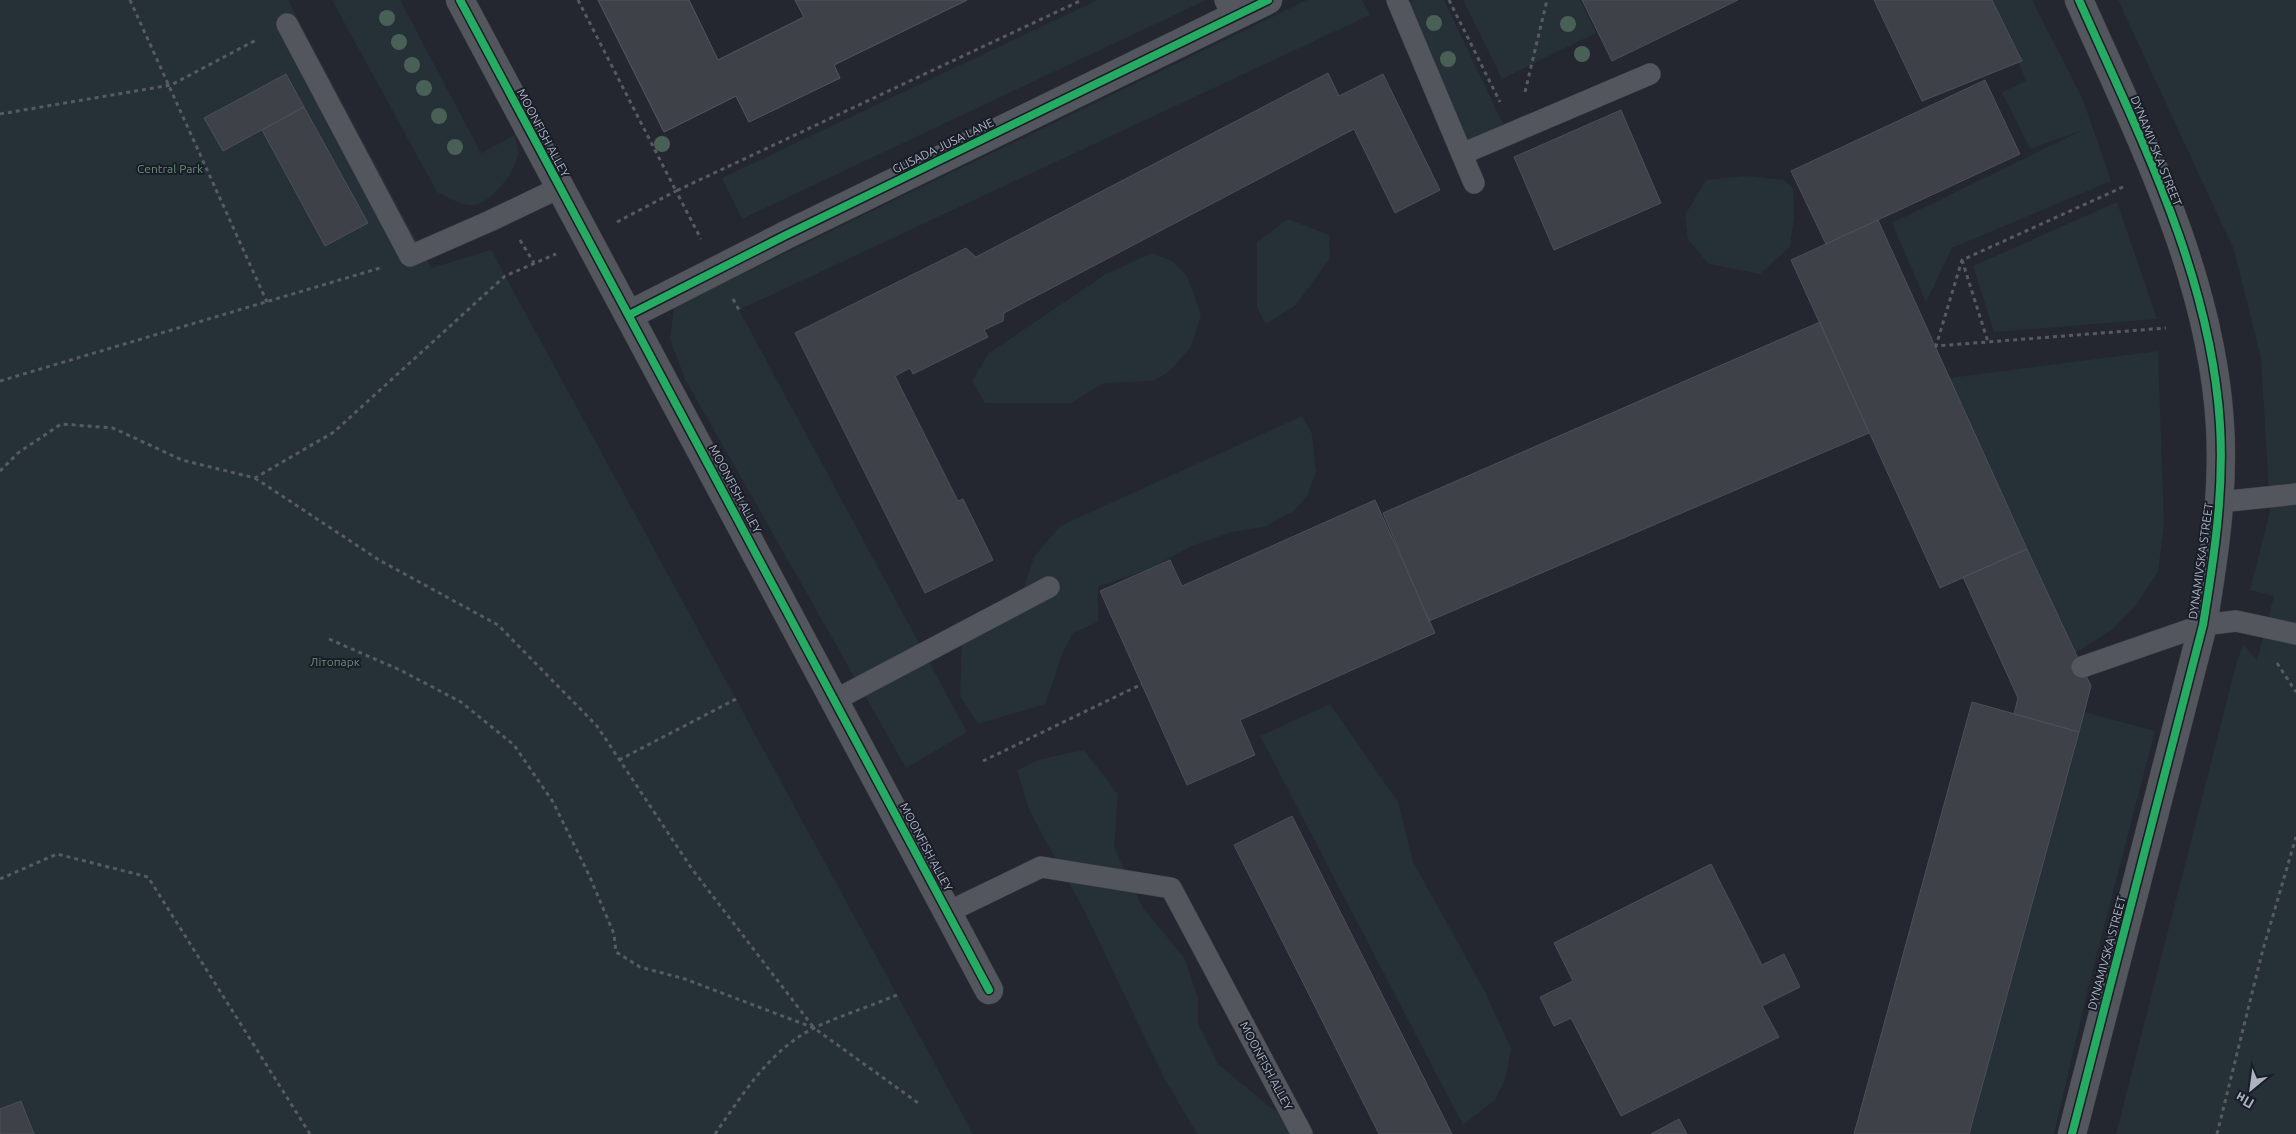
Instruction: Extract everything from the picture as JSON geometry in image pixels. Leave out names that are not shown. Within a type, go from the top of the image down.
[{"type":"street","name":"MOONFISH ALLEY","points":[[460,0],[989,990]]},
{"type":"street","name":"GLISADA JUSA LANE","points":[[629,315],[1229,9],[1268,0]]},
{"type":"street","name":"DYNAMIVSKA STREET","points":[[2072,1134],[2203,625],[2220,502],[2220,426],[2217,395],[2213,360],[2198,295],[2160,189],[2078,0]]},
{"type":"lane","points":[[1397,0],[1474,184]]},
{"type":"lane","points":[[287,24],[410,256],[559,188]]},
{"type":"lane","points":[[1462,154],[1650,74]]},
{"type":"lane","points":[[2220,502],[2296,494]]},
{"type":"lane","points":[[835,700],[1049,587]]},
{"type":"lane","points":[[2082,667],[2203,625],[2236,621],[2296,634]]},
{"type":"lane","name":"MOONFISH ALLEY","points":[[948,912],[1041,867],[1171,888],[1302,1134]]},
{"type":"path","points":[[130,0],[267,302]]},
{"type":"path","points":[[578,0],[739,310]]},
{"type":"path","points":[[255,478],[334,432],[505,276],[587,238],[676,191],[1082,0]]},
{"type":"path","points":[[1449,0],[1515,132]]},
{"type":"path","points":[[1515,132],[1548,0]]},
{"type":"path","points":[[0,114],[170,85],[287,24]]},
{"type":"path","points":[[2123,187],[1962,260],[1936,346],[2166,328]]},
{"type":"path","points":[[1962,260],[1988,342]]},
{"type":"path","points":[[0,381],[389,265]]},
{"type":"path","points":[[0,471],[18,452],[61,424],[114,428],[182,460],[255,478],[379,560],[498,624],[597,726],[692,869],[814,1028]]},
{"type":"path","points":[[329,639],[400,670],[461,702],[514,745],[553,802],[590,875],[614,934],[616,952],[640,967],[685,979],[814,1028],[922,1106]]},
{"type":"path","points":[[983,761],[1142,684]]},
{"type":"path","points":[[619,760],[736,699]]},
{"type":"path","points":[[2217,1134],[2262,953],[2296,837]]},
{"type":"path","points":[[0,880],[57,854],[148,877],[310,1134]]},
{"type":"path","points":[[715,1134],[752,1081],[777,1054],[814,1028],[898,995]]},
{"type":"green space","name":"Літопарк","points":[[0,0],[288,0],[431,268],[491,250],[973,1134],[0,1134]]},
{"type":"green space","points":[[332,0],[400,0],[481,153],[515,135],[518,147],[516,161],[508,177],[495,193],[480,203],[468,205],[437,192]]},
{"type":"green space","points":[[1098,0],[1206,0],[742,219],[722,178]]},
{"type":"green space","points":[[1307,0],[1362,0],[1370,15],[739,310],[967,732],[906,768],[685,379],[670,339],[674,307]]},
{"type":"green space","points":[[1415,0],[1444,0],[1503,124],[1467,141],[1404,5]]},
{"type":"green space","points":[[1463,0],[1580,0],[1596,33],[1502,79]]},
{"type":"green space","points":[[1991,0],[2032,0],[2083,100],[2111,181],[1952,248],[1926,302],[1892,223],[2083,130],[2030,149],[2002,92],[2026,81]]},
{"type":"green space","points":[[2118,0],[2296,0],[2296,1134],[2116,1134],[2236,665],[2243,644],[2257,660],[2274,596],[2250,590],[2270,511],[2261,358],[2234,250]]},
{"type":"green space","points":[[1747,176],[1784,180],[1793,188],[1794,218],[1790,247],[1760,274],[1709,264],[1688,240],[1685,215],[1706,180]]},
{"type":"green space","points":[[2117,202],[2157,319],[1994,332],[1973,266]]},
{"type":"green space","points":[[1288,219],[1329,235],[1330,258],[1296,305],[1266,324],[1257,308],[1257,242]]},
{"type":"green space","points":[[1152,253],[1172,261],[1187,276],[1201,315],[1191,347],[1170,371],[1154,381],[1104,383],[1071,403],[985,403],[972,381],[989,353],[1106,274]]},
{"type":"green space","points":[[2158,351],[2164,525],[2158,571],[2137,604],[2113,629],[2075,653],[1949,378]]},
{"type":"green space","points":[[1302,416],[1312,434],[1316,472],[1307,496],[1294,511],[1264,527],[1232,532],[1192,546],[1149,569],[1098,587],[1098,622],[1073,633],[1063,652],[1045,704],[978,724],[960,696],[962,638],[1017,609],[1034,557],[1060,526]]},
{"type":"green space","points":[[1330,704],[1398,802],[1413,862],[1484,990],[1511,1048],[1506,1077],[1495,1100],[1463,1125],[1260,736]]},
{"type":"green space","points":[[2084,712],[2155,731],[2090,980],[2054,1134],[1969,1134]]},
{"type":"green space","points":[[1084,750],[1118,794],[1114,848],[1143,908],[1184,957],[1198,998],[1198,1024],[1218,1064],[1271,1108],[1312,1134],[1197,1134],[1163,1076],[1086,914],[1029,810],[1017,770],[1041,759]]},
{"type":"building","points":[[598,0],[689,0],[718,60],[804,17],[795,0],[967,0],[834,65],[840,78],[749,122],[736,96],[664,132]]},
{"type":"building","points":[[598,0],[689,0],[718,60],[804,17],[795,0],[967,0],[834,65],[840,78],[749,122],[736,96],[664,132]]},
{"type":"building","points":[[1582,0],[1738,0],[1612,61]]},
{"type":"building","points":[[1874,0],[1992,0],[2022,61],[1922,101]]},
{"type":"building","points":[[1328,73],[1339,96],[1383,74],[1440,190],[1395,213],[1354,129],[1004,313],[1003,321],[984,330],[988,337],[913,374],[910,368],[895,376],[958,501],[963,499],[993,560],[925,593],[795,333],[966,248],[976,257]]},
{"type":"building","points":[[286,74],[304,107],[223,151],[204,118]]},
{"type":"building","points":[[1985,80],[2020,154],[1826,244],[1791,171]]},
{"type":"building","points":[[304,107],[368,223],[325,246],[262,130]]},
{"type":"building","points":[[1621,110],[1661,203],[1554,250],[1514,157]]},
{"type":"building","points":[[1878,220],[2027,549],[1940,588],[1791,260]]},
{"type":"building","points":[[1820,322],[1869,433],[1429,621],[1383,513]]},
{"type":"building","points":[[1375,500],[1435,633],[1240,720],[1255,755],[1187,785],[1100,591],[1170,560],[1182,586]]},
{"type":"building","points":[[2027,549],[2091,686],[2079,732],[2014,714],[2018,698],[1963,577]]},
{"type":"building","points":[[1972,702],[2079,732],[1969,1134],[1854,1134]]},
{"type":"building","points":[[1292,816],[1452,1134],[1379,1134],[1234,845]]},
{"type":"building","points":[[1711,864],[1762,965],[1784,954],[1800,987],[1762,1006],[1779,1037],[1621,1116],[1571,1018],[1554,1026],[1540,997],[1573,981],[1554,943]]},
{"type":"building","points":[[21,1101],[34,1134],[0,1134],[0,1109]]},
{"type":"building","points":[[1679,1119],[1687,1134],[1651,1134]]},
{"type":"cycle path","points":[[460,0],[989,990]]},
{"type":"cycle path","points":[[629,315],[786,235],[1268,0]]},
{"type":"cycle path","points":[[2072,1134],[2203,625],[2211,575],[2221,476],[2220,425],[2214,369],[2203,314],[2187,260],[2148,154],[2079,0]]},
{"type":"park label","name":"Central Park","points":[[170,169]]}]
